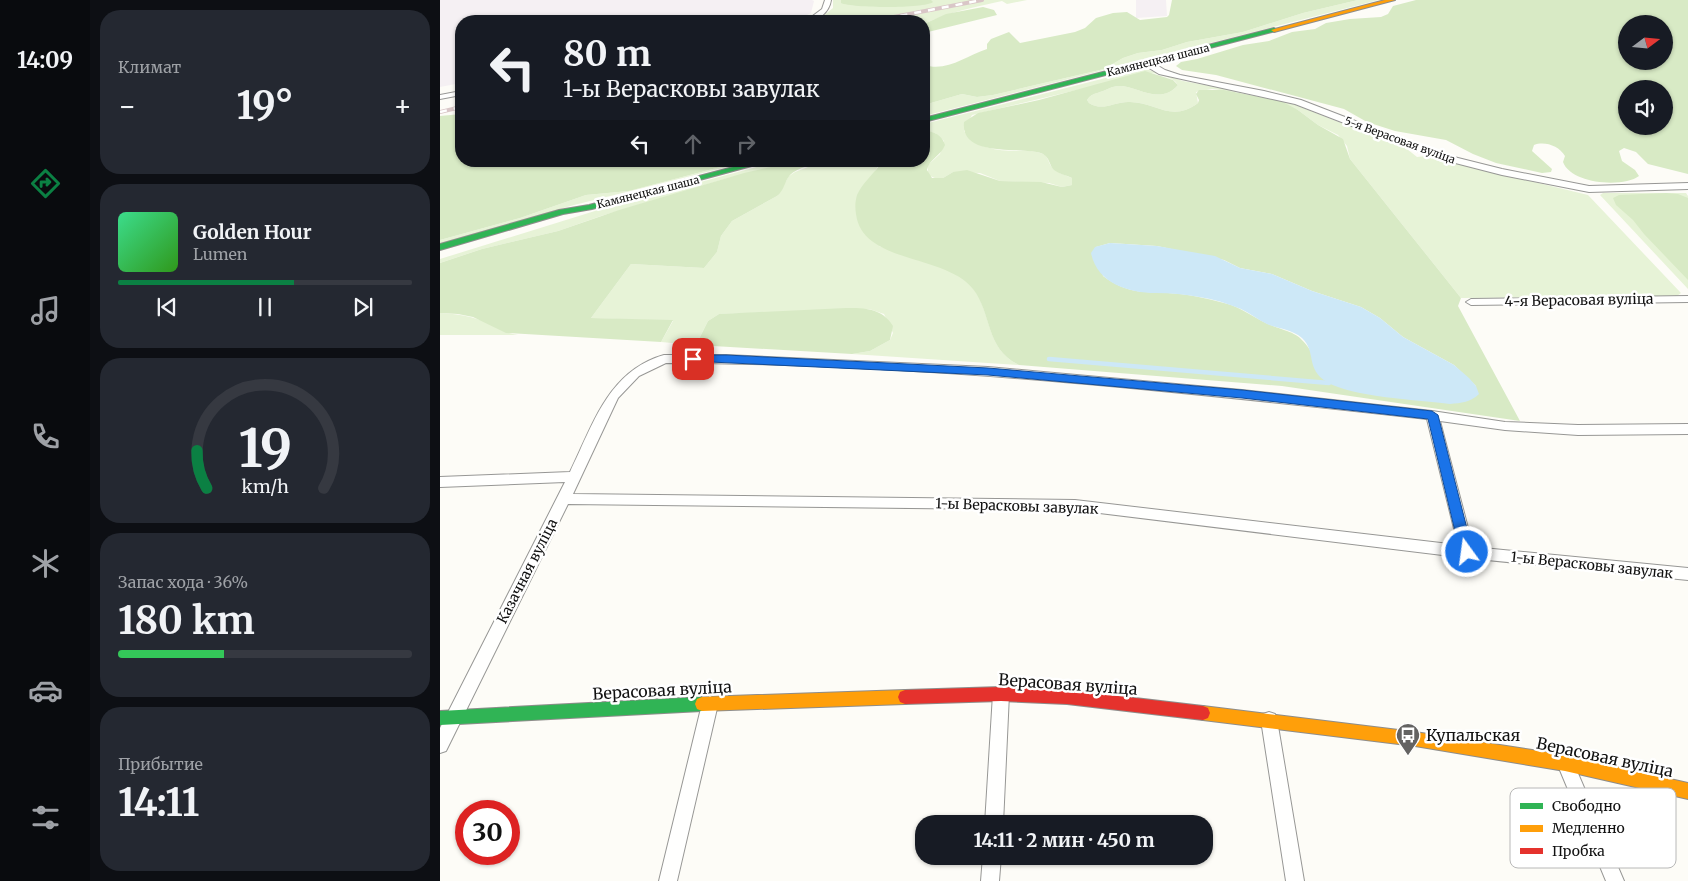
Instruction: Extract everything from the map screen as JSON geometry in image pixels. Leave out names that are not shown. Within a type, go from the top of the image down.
[{"type":"main road","name":"Камянецкая шаша","points":[[930,118],[1392,0]]},
{"type":"main road","name":"Камянецкая шаша","points":[[440,247],[562,212],[589,207],[743,167]]},
{"type":"main road","name":"Камянецкая шаша","points":[[440,254],[563,217],[589,207]]},
{"type":"main road","name":"Верасовая вуліца","points":[[446,718],[710,704],[1002,694],[1067,696],[1415,739],[1565,763],[1675,788]]},
{"type":"street","points":[[817,15],[827,6],[828,0]]},
{"type":"street","name":"5-я Верасовая вуліца","points":[[1147,63],[1162,72],[1179,77],[1264,93],[1298,102],[1435,155],[1502,172],[1589,189],[1688,186]]},
{"type":"street","points":[[440,97],[455,94]]},
{"type":"street","name":"4-я Верасовая вуліца","points":[[1471,302],[1688,299]]},
{"type":"street","name":"Казачная вуліца","points":[[440,745],[446,718],[564,499],[613,396],[635,373],[664,359],[726,358],[988,371],[1242,394],[1432,415]]},
{"type":"street","points":[[1467,552],[1432,415],[1505,426],[1578,430],[1688,429]]},
{"type":"street","points":[[440,482],[575,477]]},
{"type":"street","name":"1-ы Верасковы завулак","points":[[564,499],[1075,505],[1467,552],[1688,574]]},
{"type":"street","points":[[995,815],[1002,694]]},
{"type":"street","points":[[668,881],[710,704]]},
{"type":"street","points":[[1269,720],[1295,881]]},
{"type":"street","points":[[1565,763],[1576,788]]},
{"type":"street","points":[[990,881],[991,865]]},
{"type":"street","points":[[1609,868],[1615,881]]},
{"type":"shaded area","points":[[440,0],[814,1],[811,13],[807,15],[455,15],[455,84],[440,87]]},
{"type":"shaded area","points":[[1136,0],[1166,0],[1167,16],[1136,18]]},
{"type":"green space","points":[[833,0],[1027,0],[1007,4],[1002,1],[982,5],[930,21],[930,15],[824,15],[833,8]]},
{"type":"green space","points":[[841,0],[931,0],[933,2],[916,6],[873,7],[848,5],[841,3]]},
{"type":"green space","points":[[1172,0],[1358,0],[1303,13],[1243,32],[1187,42],[1162,50],[1138,53],[1123,58],[1104,69],[993,95],[977,97],[962,94],[930,103],[930,66],[949,65],[987,49],[987,44],[991,39],[1009,32],[1020,43],[1075,32],[1085,28],[1096,18],[1113,13],[1127,12],[1140,20],[1167,17]]},
{"type":"green space","points":[[1358,0],[1379,0],[930,114],[930,103],[962,94],[977,97],[993,95],[1104,69],[1123,58],[1138,53],[1162,50],[1187,42],[1243,32],[1303,13]]},
{"type":"green space","points":[[1416,0],[1688,0],[1688,174],[1648,164],[1636,152],[1624,148],[1619,151],[1622,161],[1635,170],[1639,176],[1622,182],[1598,182],[1576,175],[1568,169],[1563,162],[1565,156],[1555,147],[1547,144],[1538,144],[1534,145],[1532,151],[1552,169],[1551,172],[1542,173],[1496,163],[1446,140],[1395,131],[1367,122],[1344,109],[1216,75],[1182,70],[1176,66],[1181,62],[1243,45],[1269,41],[1292,32],[1315,29],[1326,23],[1381,17],[1388,14],[1393,6]]},
{"type":"green space","points":[[983,7],[994,10],[997,15],[930,32],[930,21],[946,14]]},
{"type":"green space","points":[[1137,70],[1149,70],[1183,81],[1259,95],[1293,104],[1407,149],[1417,157],[1426,156],[1588,195],[1681,293],[1677,296],[1461,298],[1350,159],[1347,146],[1338,135],[1318,125],[1298,110],[1252,94],[1212,89],[1196,92],[1198,103],[1189,109],[1180,111],[1164,110],[1130,102],[1094,106],[1087,100],[1090,96],[1116,86],[1156,95],[1171,91],[1178,85],[1170,78],[1148,73],[972,115],[964,131],[974,141],[995,149],[1033,151],[1043,154],[1054,169],[1072,178],[1072,185],[1062,187],[1049,183],[1000,181],[980,173],[953,172],[937,179],[928,175],[928,167],[940,154],[944,141],[935,133],[930,132],[930,122]]},
{"type":"green space","points":[[1145,71],[1173,80],[1178,85],[1171,91],[1156,95],[1116,86],[1090,96],[1087,100],[1094,106],[1130,102],[1164,110],[1180,111],[1189,109],[1198,103],[1199,100],[1196,94],[1199,90],[1224,90],[1281,101],[1298,110],[1318,125],[1343,139],[1350,159],[1461,298],[1458,306],[1520,421],[1282,386],[1019,365],[1000,350],[990,330],[979,298],[973,289],[960,278],[944,270],[889,250],[873,242],[862,230],[856,214],[857,195],[864,183],[878,167],[928,167],[927,170],[932,178],[943,178],[953,172],[967,170],[1000,181],[1041,182],[1062,187],[1072,185],[1072,178],[1054,170],[1047,157],[1043,154],[995,149],[972,142],[966,134],[964,122],[978,113],[1039,100]],"holes":[[[1110,243],[1157,246],[1224,260],[1240,268],[1272,274],[1312,291],[1361,307],[1380,318],[1403,337],[1454,365],[1476,386],[1310,350],[1294,334],[1267,323],[1243,310],[1210,299],[1127,289],[1103,276],[1096,247]]]},
{"type":"green space","points":[[455,115],[455,167],[720,167],[629,191],[586,195],[520,218],[440,240],[440,116]]},
{"type":"green space","points":[[930,132],[937,134],[945,145],[930,164]]},
{"type":"green space","points":[[720,167],[727,167],[574,205],[440,244],[440,240],[520,218],[586,195],[629,191]]},
{"type":"green space","points":[[757,167],[773,167],[728,178],[601,216],[558,231],[482,249],[440,263],[440,259],[611,206]]},
{"type":"green space","points":[[770,167],[804,167],[790,175],[782,191],[777,196],[732,221],[721,236],[717,252],[704,268],[631,264],[591,318],[673,320],[661,342],[506,333],[473,317],[440,313],[440,263],[482,249],[558,231],[619,210]]},
{"type":"green space","points":[[808,167],[878,167],[874,173],[879,246],[942,267],[965,280],[979,298],[1000,350],[1019,365],[852,354],[870,351],[890,340],[893,333],[884,314],[869,309],[719,314],[708,321],[696,345],[661,342],[673,321],[591,318],[631,264],[704,268],[717,252],[721,236],[732,221],[777,196],[789,176]]},
{"type":"green space","points":[[1603,193],[1686,193],[1688,196],[1688,289],[1600,195]]},
{"type":"green space","points":[[1678,194],[1688,198],[1688,280],[1633,220],[1616,205],[1613,198],[1619,195]]},
{"type":"green space","points":[[846,308],[873,310],[884,316],[893,326],[890,340],[870,351],[852,354],[696,345],[708,321],[719,314]]},
{"type":"green space","points":[[440,313],[476,319],[518,335],[440,335]]},
{"type":"water","points":[[1110,243],[1157,246],[1215,256],[1240,268],[1272,274],[1312,291],[1361,307],[1380,318],[1403,337],[1454,365],[1476,386],[1479,394],[1462,403],[1450,404],[1369,394],[1338,387],[1320,377],[1313,366],[1306,343],[1302,338],[1290,331],[1267,324],[1241,309],[1221,302],[1188,295],[1135,291],[1107,279],[1094,263],[1091,253],[1095,247]]},
{"type":"waterway","points":[[1049,359],[1329,383]]},
{"type":"railway","points":[[904,15],[982,0]]},
{"type":"railway","points":[[440,112],[455,108]]},
{"type":"traffic: fast","points":[[930,118],[1274,30]]},
{"type":"traffic: fast","points":[[440,247],[562,212],[589,207],[743,167]]},
{"type":"traffic: fast","points":[[440,718],[702,704]]},
{"type":"traffic: slow","points":[[1274,30],[1392,0]]},
{"type":"traffic: slow","points":[[702,704],[905,697]]},
{"type":"traffic: slow","points":[[1203,713],[1415,739],[1565,763],[1675,788]]},
{"type":"traffic: slow","points":[[1676,788],[1688,791]]},
{"type":"traffic: jam","points":[[905,697],[1001,694],[1067,697],[1203,713]]},
{"type":"place","name":"Купальская","points":[[1408,756]]},
{"type":"route","points":[[693,359],[726,358],[988,371],[1242,394],[1432,415],[1467,552]]}]
